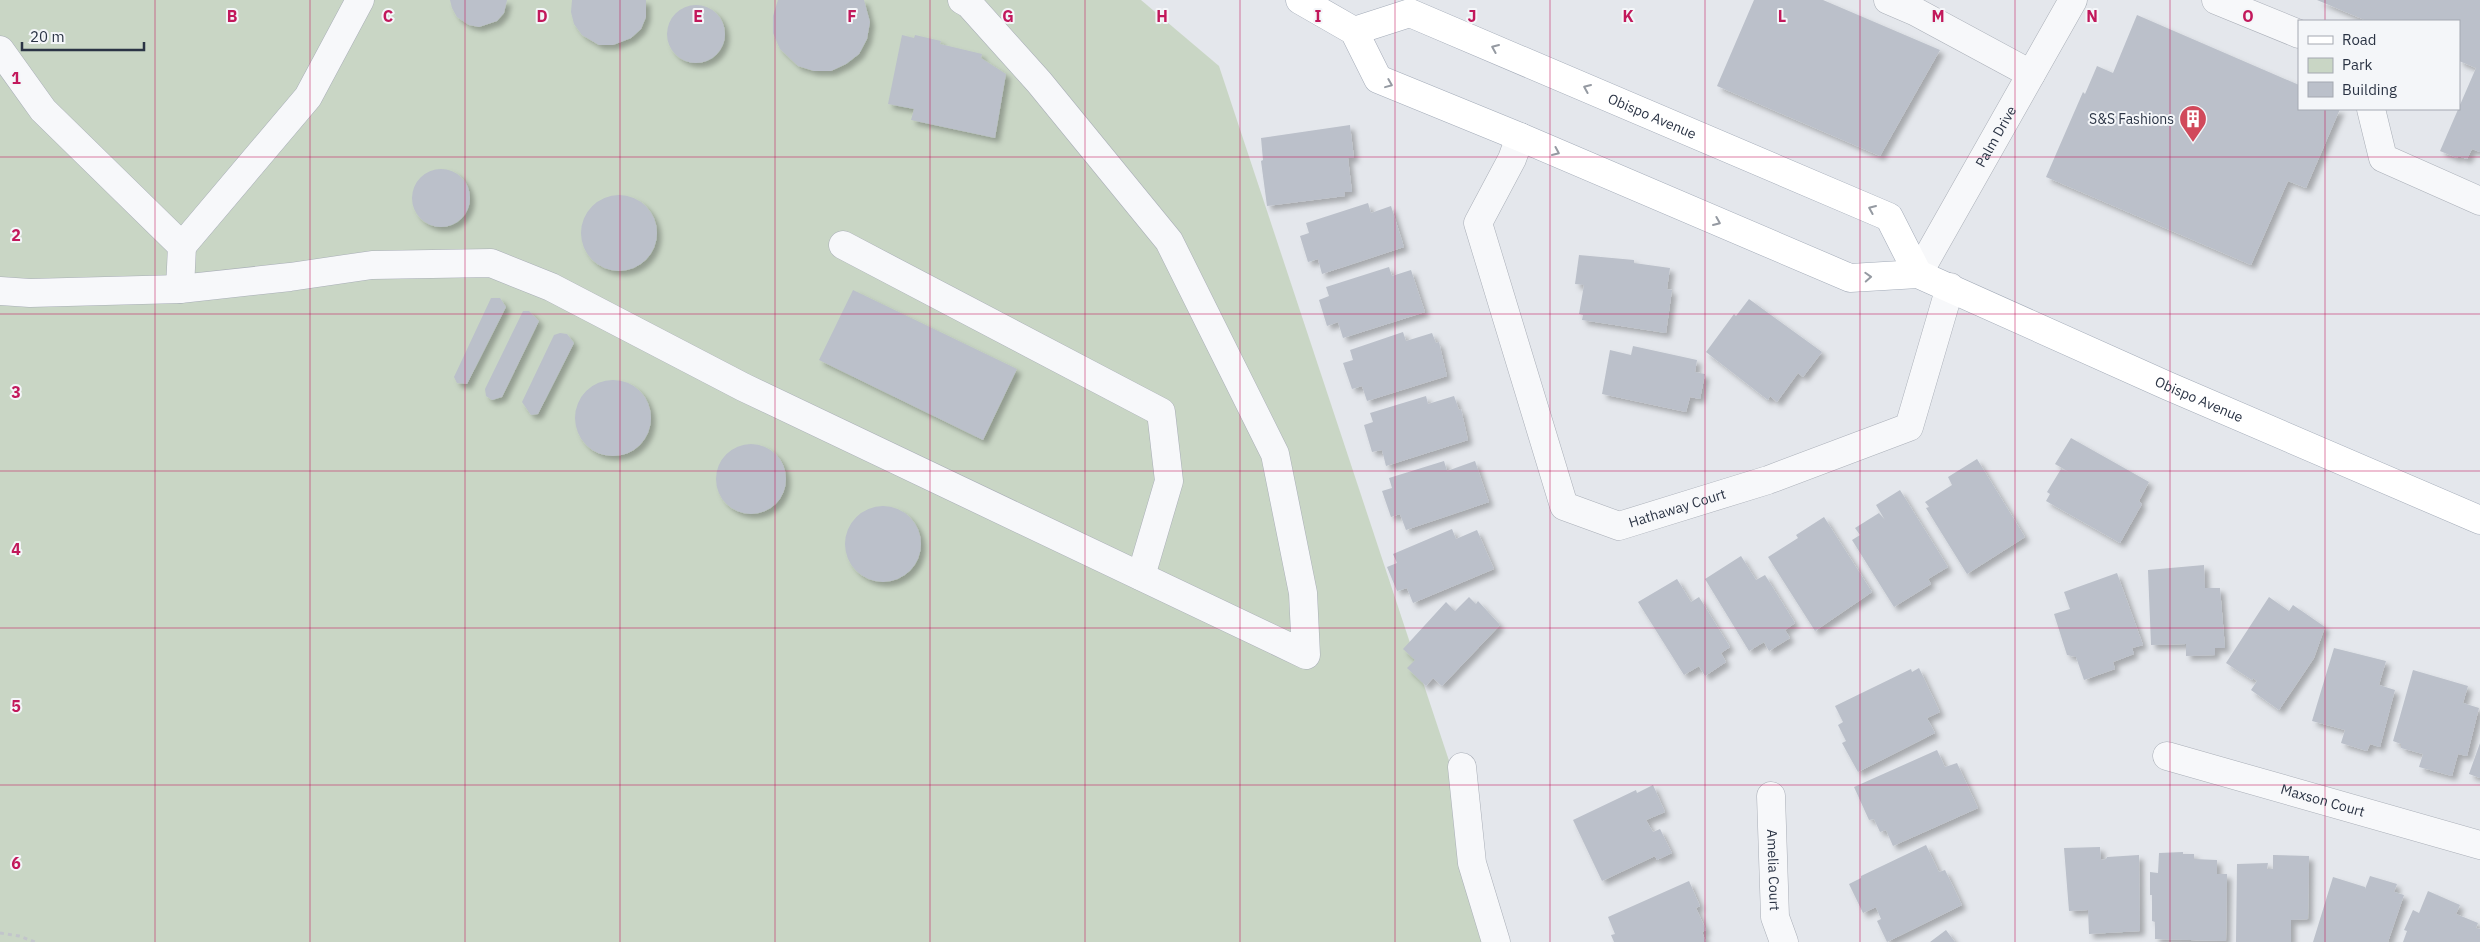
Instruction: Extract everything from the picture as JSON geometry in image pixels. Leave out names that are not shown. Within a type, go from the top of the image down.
[{"type":"main road","points":[[1300,0],[1354,31]]},
{"type":"main road","name":"Obispo Avenue","points":[[1918,274],[1889,217],[1410,12],[1354,31],[1378,79],[1520,136],[1850,278],[1918,274],[2168,386],[2480,520]]},
{"type":"street","points":[[180,289],[182,246],[308,96],[360,0]]},
{"type":"street","points":[[0,291],[30,293],[180,289],[290,277],[372,265],[491,263],[551,287],[743,387],[1306,655],[1304,593],[1275,454],[1169,241],[1039,82],[969,4],[962,0]]},
{"type":"street","points":[[1888,0],[1916,12],[2031,74]]},
{"type":"street","name":"Palm Drive","points":[[1918,274],[2073,0]]},
{"type":"street","points":[[2216,0],[2298,34]]},
{"type":"street","points":[[0,50],[43,110],[182,246]]},
{"type":"street","points":[[2371,110],[2383,158],[2480,201]]},
{"type":"street","name":"Hathaway Court","points":[[1520,136],[1512,159],[1478,223],[1564,506],[1619,526],[1768,480],[1909,426],[1950,287]]},
{"type":"street","points":[[843,245],[1160,412],[1168,481],[1141,576]]},
{"type":"street","name":"Maxson Court","points":[[2167,756],[2480,845]]},
{"type":"street","points":[[1462,767],[1472,863],[1496,942]]},
{"type":"street","name":"Amelia Court","points":[[1771,796],[1774,916],[1784,942]]},
{"type":"path","points":[[0,933],[35,942]]},
{"type":"green space","points":[[0,0],[1141,0],[1219,66],[1509,942],[0,942]]},
{"type":"building","points":[[450,0],[507,0],[504,13],[497,21],[479,27],[469,25],[457,17]]},
{"type":"building","points":[[572,0],[646,0],[646,17],[641,29],[631,38],[613,45],[599,45],[582,35],[574,24],[571,12]]},
{"type":"building","points":[[778,0],[864,0],[870,22],[867,39],[859,54],[846,64],[831,71],[814,71],[798,66],[780,49],[773,33],[773,16]]},
{"type":"building","points":[[1754,0],[1823,0],[1940,50],[1880,156],[1717,86]]},
{"type":"building","points":[[2317,0],[2480,0],[2480,152],[2472,149],[2467,159],[2458,156],[2457,158],[2440,151],[2458,110],[2460,110],[2460,105],[2476,68],[2460,61],[2460,20],[2365,20]]},
{"type":"building","points":[[696,5],[707,7],[720,18],[725,34],[723,45],[712,58],[696,63],[685,61],[672,50],[667,34],[669,23],[680,10]]},
{"type":"building","name":"S&S Fashions","points":[[2137,15],[2298,85],[2298,110],[2340,110],[2306,188],[2288,181],[2251,265],[2046,177],[2083,92],[2085,94],[2097,66],[2113,73]]},
{"type":"building","points":[[902,35],[914,38],[915,35],[941,41],[940,44],[982,54],[981,58],[1006,74],[995,138],[911,120],[914,109],[888,104]]},
{"type":"building","points":[[1350,125],[1354,158],[1348,158],[1352,192],[1344,192],[1345,196],[1267,206],[1261,161],[1263,160],[1261,138]]},
{"type":"building","points":[[441,169],[452,171],[465,182],[470,198],[468,209],[457,222],[441,227],[430,225],[417,214],[412,198],[414,187],[425,174]]},
{"type":"building","points":[[612,195],[626,195],[640,201],[651,212],[657,226],[654,248],[646,260],[626,271],[612,271],[598,265],[587,254],[581,240],[581,226],[587,212],[598,201]]},
{"type":"building","points":[[1368,203],[1371,213],[1391,206],[1404,247],[1322,274],[1318,259],[1308,262],[1300,236],[1309,233],[1306,223]]},
{"type":"building","points":[[1579,255],[1634,260],[1634,263],[1670,268],[1667,289],[1672,290],[1666,333],[1582,320],[1583,315],[1579,314],[1584,285],[1575,284]]},
{"type":"building","points":[[1389,267],[1392,276],[1411,270],[1425,312],[1343,338],[1338,322],[1327,326],[1319,300],[1329,296],[1326,287]]},
{"type":"building","points":[[853,290],[1017,369],[983,440],[819,360]]},
{"type":"building","points":[[491,298],[500,298],[506,307],[467,384],[457,383],[454,377]]},
{"type":"building","points":[[1749,299],[1822,352],[1803,377],[1798,373],[1777,402],[1770,396],[1768,400],[1706,352],[1734,314],[1736,316]]},
{"type":"building","points":[[523,311],[529,311],[539,321],[502,397],[492,400],[486,396],[485,389]]},
{"type":"building","points":[[1403,332],[1406,341],[1432,333],[1436,343],[1439,342],[1447,376],[1367,401],[1362,386],[1352,389],[1343,363],[1353,360],[1350,350]]},
{"type":"building","points":[[560,333],[567,334],[574,343],[538,414],[531,415],[522,402],[554,335]]},
{"type":"building","points":[[1633,346],[1697,360],[1695,372],[1705,374],[1700,399],[1690,397],[1686,412],[1602,394],[1610,350],[1631,355]]},
{"type":"building","points":[[613,380],[627,383],[640,391],[648,404],[651,418],[648,432],[640,445],[627,453],[613,456],[599,453],[586,445],[578,432],[575,418],[578,404],[586,391],[599,383]]},
{"type":"building","points":[[1426,396],[1428,404],[1454,396],[1459,410],[1461,409],[1468,440],[1386,466],[1382,450],[1372,452],[1364,425],[1373,422],[1370,413]]},
{"type":"building","points":[[2071,438],[2149,482],[2139,501],[2142,504],[2120,543],[2046,501],[2050,494],[2047,492],[2061,469],[2069,472],[2055,464]]},
{"type":"building","points":[[758,444],[771,450],[780,459],[784,465],[786,479],[784,493],[776,504],[765,512],[744,514],[737,512],[726,504],[718,493],[716,472],[718,465],[726,454],[737,446]]},
{"type":"building","points":[[1977,459],[2025,537],[1967,574],[1926,508],[1929,507],[1925,502],[1952,485],[1948,477]]},
{"type":"building","points":[[1444,461],[1447,471],[1475,461],[1489,502],[1406,530],[1400,514],[1391,517],[1382,491],[1392,488],[1389,478]]},
{"type":"building","points":[[1900,490],[1948,567],[1928,579],[1931,584],[1894,607],[1852,540],[1860,535],[1855,528],[1879,513],[1885,520],[1876,505]]},
{"type":"building","points":[[883,506],[898,509],[910,517],[918,529],[921,544],[918,559],[910,571],[898,579],[883,582],[868,579],[856,571],[848,559],[845,544],[848,529],[856,517],[868,509]]},
{"type":"building","points":[[1824,517],[1872,592],[1815,631],[1768,557],[1798,538],[1796,535]]},
{"type":"building","points":[[1452,529],[1456,539],[1477,530],[1494,569],[1413,603],[1407,588],[1397,591],[1387,567],[1397,563],[1393,554]]},
{"type":"building","points":[[1741,556],[1756,580],[1765,575],[1795,623],[1785,630],[1790,638],[1769,651],[1764,642],[1749,651],[1705,579]]},
{"type":"building","points":[[2204,565],[2205,588],[2220,588],[2225,648],[2215,648],[2215,655],[2186,656],[2186,644],[2151,645],[2148,570]]},
{"type":"building","points":[[2117,573],[2143,645],[2132,648],[2134,654],[2113,662],[2115,669],[2084,680],[2076,657],[2067,655],[2054,614],[2070,609],[2064,592]]},
{"type":"building","points":[[1677,579],[1691,602],[1699,597],[1730,647],[1721,653],[1726,662],[1705,676],[1699,666],[1684,675],[1638,602]]},
{"type":"building","points":[[1469,597],[1476,604],[1478,601],[1500,625],[1442,686],[1433,678],[1426,686],[1407,668],[1415,660],[1403,649],[1446,602],[1455,611]]},
{"type":"building","points":[[2269,597],[2289,611],[2293,605],[2325,627],[2314,658],[2279,710],[2251,690],[2257,681],[2253,678],[2252,680],[2226,663]]},
{"type":"building","points":[[2334,648],[2386,661],[2379,685],[2395,690],[2380,747],[2370,744],[2367,751],[2341,743],[2345,730],[2312,721]]},
{"type":"building","points":[[1919,668],[1940,712],[1927,718],[1935,733],[1858,772],[1842,743],[1846,741],[1838,725],[1843,722],[1835,706],[1911,669],[1912,672]]},
{"type":"building","points":[[2413,670],[2468,686],[2463,703],[2479,708],[2467,756],[2458,754],[2452,776],[2419,767],[2423,754],[2401,748],[2401,744],[2393,741]]},
{"type":"building","points":[[2480,743],[2480,778],[2469,774]]},
{"type":"building","points":[[1937,750],[1945,767],[1957,763],[1978,808],[1893,846],[1886,830],[1880,832],[1874,819],[1869,820],[1854,787]]},
{"type":"building","points":[[1653,785],[1665,812],[1646,820],[1653,832],[1660,829],[1672,853],[1657,860],[1655,856],[1602,881],[1573,820],[1636,790],[1637,793]]},
{"type":"building","points":[[1926,845],[1939,872],[1945,870],[1962,905],[1887,942],[1877,921],[1881,919],[1876,907],[1863,913],[1849,884],[1861,878],[1861,876]]},
{"type":"building","points":[[2100,847],[2101,860],[2107,857],[2139,855],[2140,931],[2089,934],[2088,910],[2069,911],[2064,848]]},
{"type":"building","points":[[2183,852],[2183,854],[2194,854],[2194,859],[2217,860],[2217,874],[2227,874],[2226,941],[2155,939],[2155,922],[2152,921],[2152,895],[2150,895],[2150,872],[2158,873],[2159,853]]},
{"type":"building","points":[[2273,855],[2309,856],[2308,919],[2291,920],[2291,942],[2236,942],[2237,864],[2268,863],[2267,869],[2273,869]]},
{"type":"building","points":[[2370,876],[2397,884],[2394,892],[2404,895],[2388,942],[2313,942],[2333,877],[2365,887],[2365,889]]},
{"type":"building","points":[[1689,881],[1700,906],[1696,908],[1706,930],[1702,932],[1706,942],[1614,942],[1611,935],[1615,934],[1608,917]]},
{"type":"building","points":[[2428,891],[2460,905],[2456,914],[2478,923],[2476,928],[2480,929],[2480,942],[2403,942],[2407,931],[2404,930],[2413,910],[2419,913]]},
{"type":"building","points":[[1946,930],[1955,942],[1930,942]]},
{"type":"place","name":"S&S Fashions","points":[[2193,143]]}]
